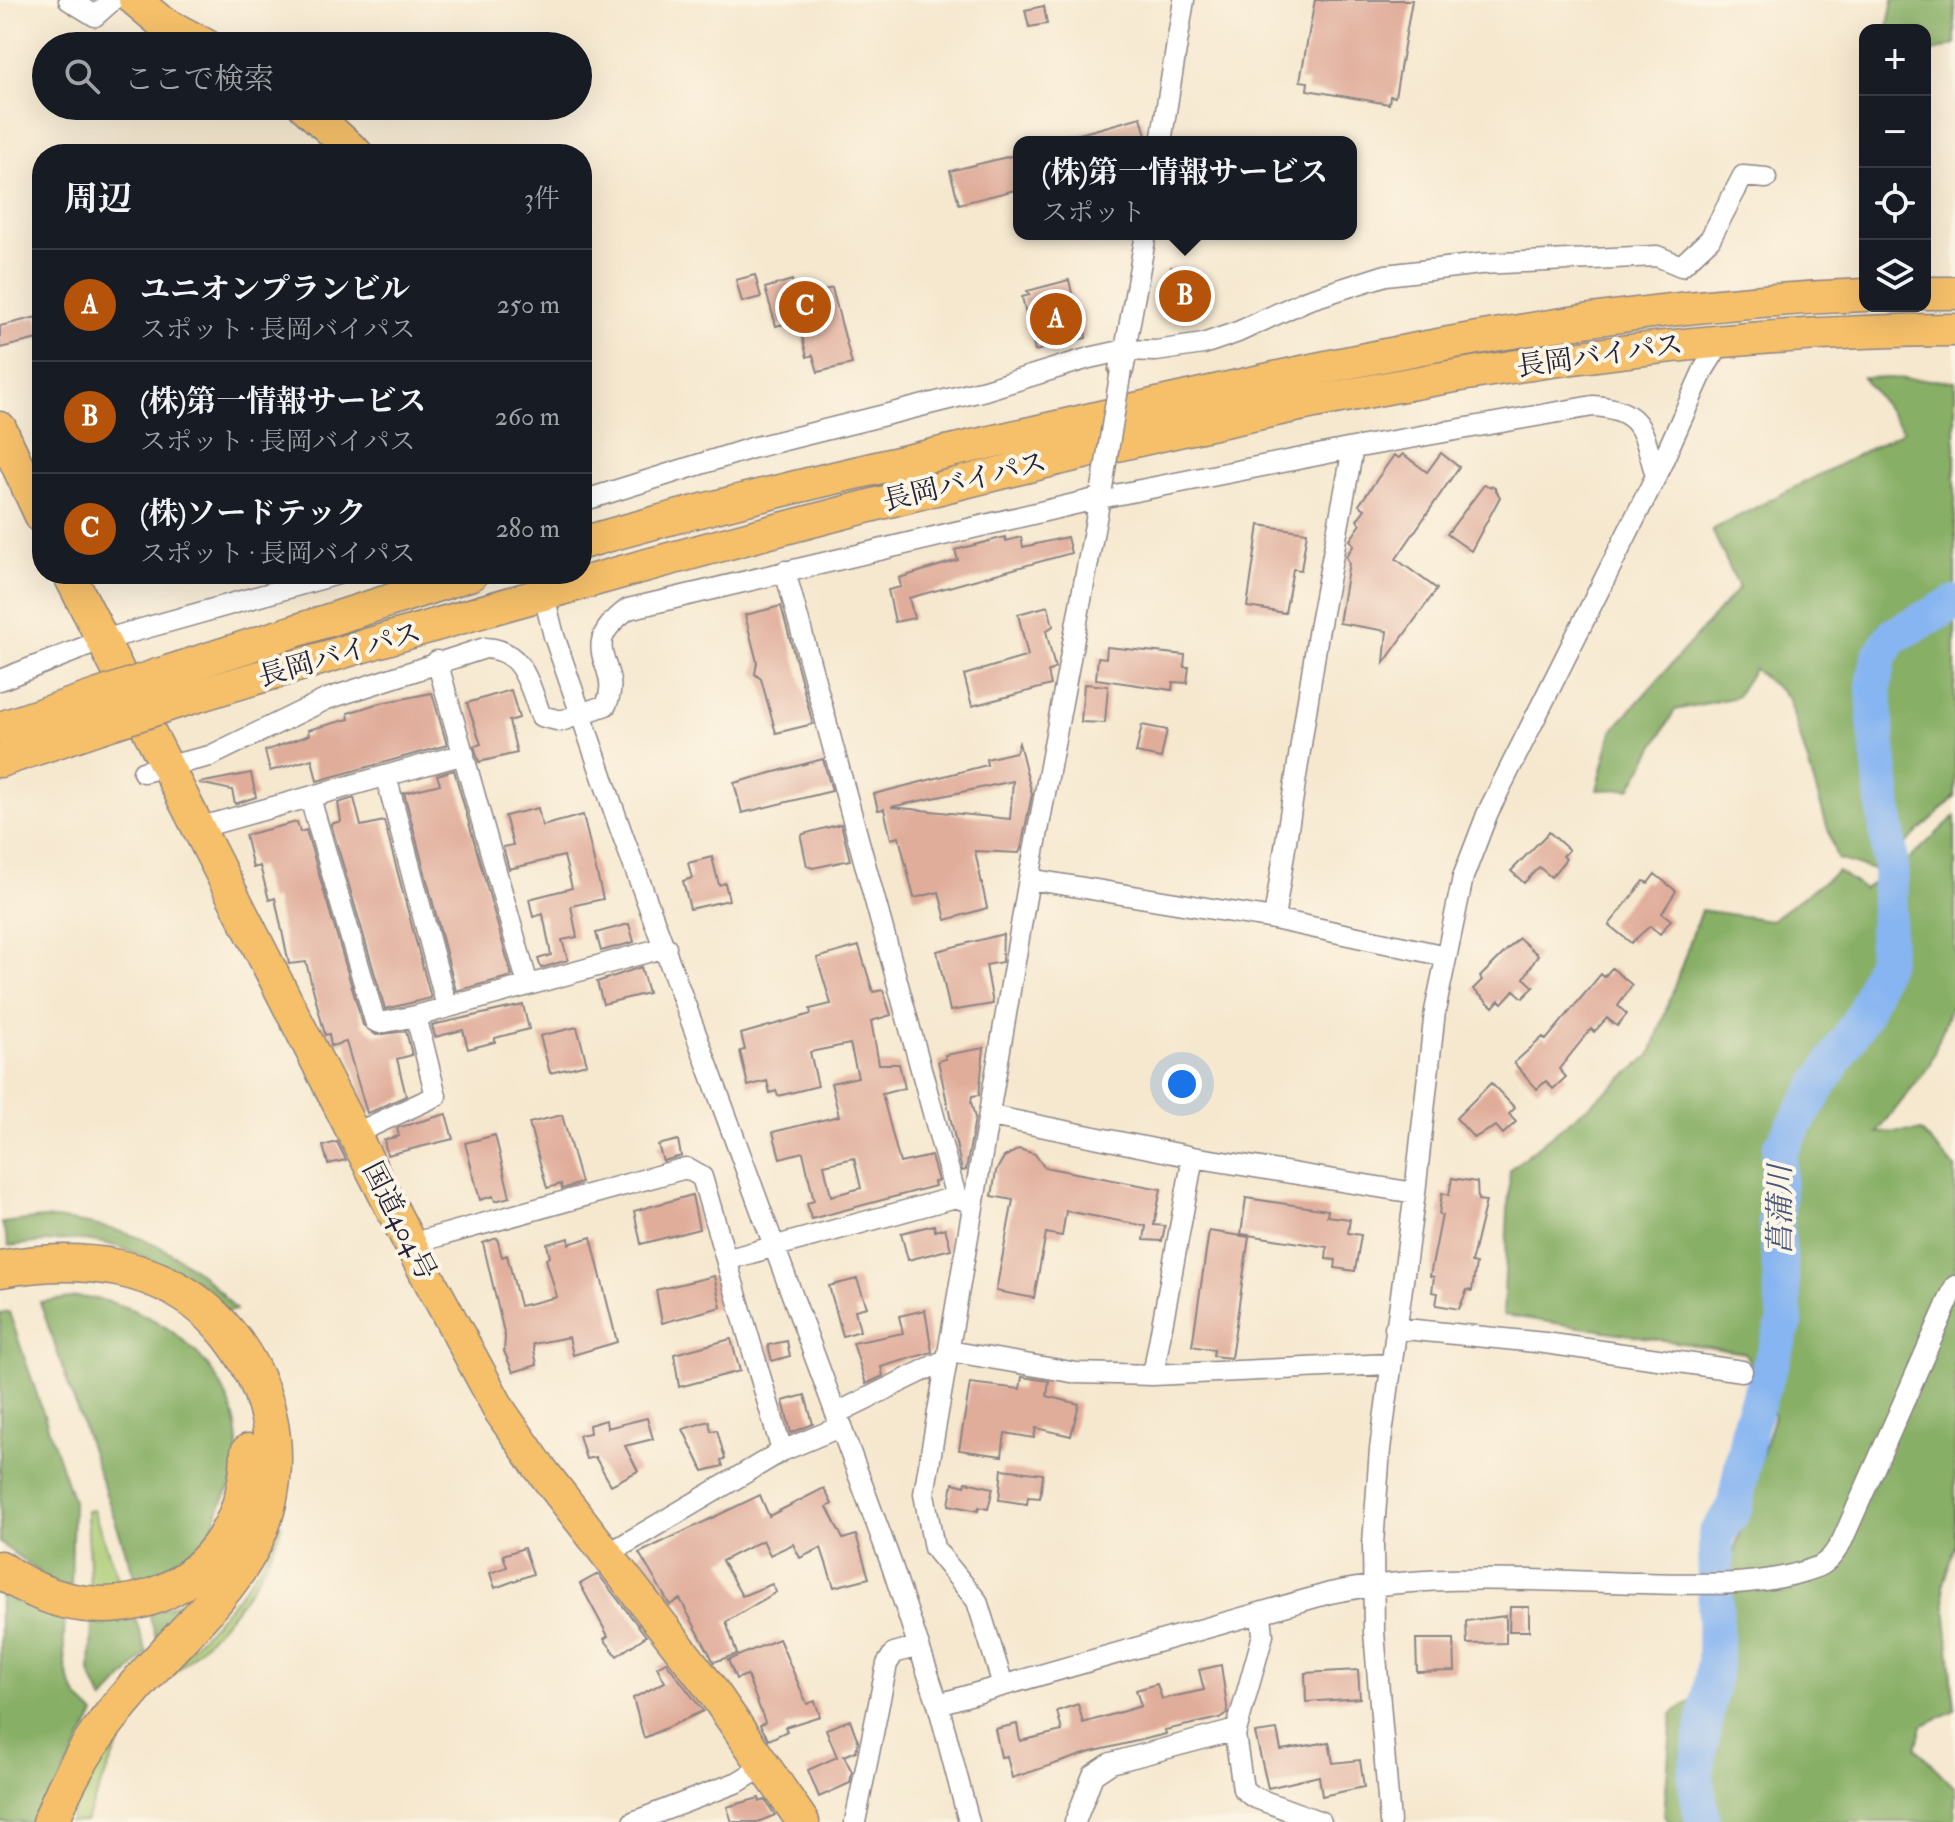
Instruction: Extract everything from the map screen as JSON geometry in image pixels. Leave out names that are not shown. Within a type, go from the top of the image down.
[{"type":"highway","points":[[0,1294],[45,1275],[86,1263],[135,1271],[178,1289],[198,1303],[231,1337],[257,1379],[271,1429],[274,1457],[266,1513],[247,1560],[215,1602],[104,1725],[68,1782],[51,1822]]},
{"type":"highway","points":[[0,1269],[45,1275],[125,1293],[170,1313],[206,1343],[241,1405],[249,1449],[245,1494],[238,1515],[211,1557],[173,1588],[128,1604],[82,1606],[38,1593],[0,1569]]},
{"type":"main road","points":[[135,0],[160,21],[181,32]]},
{"type":"main road","points":[[319,120],[346,144]]},
{"type":"main road","points":[[1931,293],[1955,293]]},
{"type":"main road","name":"長岡バイパス","points":[[592,540],[757,496],[1253,382],[1451,341],[1529,327],[1746,300],[1859,295]]},
{"type":"main road","name":"長岡バイパス","points":[[592,572],[1267,410],[1471,373],[1723,339],[1955,330]]},
{"type":"main road","points":[[0,428],[32,497]]},
{"type":"main road","name":"国道404号","points":[[74,584],[103,640],[154,769],[198,828],[410,1244],[500,1411],[701,1675],[803,1822]]},
{"type":"main road","name":"長岡バイパス","points":[[0,761],[106,709],[445,584]]},
{"type":"main road","name":"長岡バイパス","points":[[160,691],[539,585]]},
{"type":"main road","name":"長岡バイパス","points":[[0,728],[106,709]]},
{"type":"street","points":[[69,0],[95,16],[113,0]]},
{"type":"street","points":[[1162,136],[1184,0]]},
{"type":"street","points":[[592,498],[752,448],[1156,351],[1203,344],[1238,332],[1307,300],[1386,275],[1480,264],[1657,256],[1681,266],[1710,239],[1743,176],[1766,178]]},
{"type":"street","points":[[1003,1685],[977,1601],[934,1548],[926,1520],[924,1494],[948,1355],[964,1200],[991,1116],[1029,879],[1145,240]]},
{"type":"street","points":[[1390,1822],[1373,1584],[1375,1512],[1389,1364],[1415,1193],[1435,1011],[1446,956],[1466,867],[1488,812],[1656,476],[1704,369],[1723,339]]},
{"type":"street","points":[[154,769],[210,756],[327,699],[485,648],[500,648],[521,666],[541,716],[552,721],[580,713],[606,705],[611,695],[601,639],[614,619],[628,609],[1101,493],[1593,406],[1614,407],[1630,413],[1638,423],[1656,476]]},
{"type":"street","points":[[1274,919],[1318,634],[1353,448]]},
{"type":"street","points":[[785,571],[964,1200]]},
{"type":"street","points":[[0,680],[103,640],[302,584]]},
{"type":"street","points":[[539,585],[580,713],[840,1419],[919,1646],[938,1704],[969,1822]]},
{"type":"street","points":[[437,661],[528,985]]},
{"type":"street","points":[[198,828],[464,754]]},
{"type":"street","points":[[386,776],[447,1007]]},
{"type":"street","points":[[310,798],[371,1017],[380,1023],[416,1016],[666,947]]},
{"type":"street","points":[[1029,879],[1274,919],[1446,956]]},
{"type":"street","points":[[354,1134],[436,1096],[416,1016]]},
{"type":"street","points":[[991,1116],[1193,1157],[1415,1193]]},
{"type":"street","points":[[1153,1375],[1193,1157]]},
{"type":"street","points":[[410,1244],[686,1168],[702,1177],[729,1259],[782,1451]]},
{"type":"street","points":[[729,1259],[964,1200]]},
{"type":"street","points":[[938,1704],[1330,1593],[1373,1584],[1431,1580],[1741,1583],[1816,1567],[1829,1560],[1842,1541],[1955,1286]]},
{"type":"street","points":[[1395,1328],[1545,1343],[1742,1371]]},
{"type":"street","points":[[608,1554],[948,1355],[1077,1373],[1153,1375],[1389,1364]]},
{"type":"street","points":[[1261,1615],[1263,1635],[1236,1730],[1243,1789],[1253,1797],[1321,1822]]},
{"type":"street","points":[[855,1822],[887,1664],[894,1653],[919,1646]]},
{"type":"street","points":[[1075,1822],[1093,1775],[1111,1763],[1236,1730]]},
{"type":"street","points":[[633,1822],[738,1782],[764,1766]]},
{"type":"green space","points":[[1893,0],[1955,0],[1955,44],[1931,53],[1931,24],[1888,24]]},
{"type":"green space","points":[[1863,377],[1955,381],[1955,797],[1877,871],[1837,859],[1788,697],[1754,669],[1736,697],[1675,710],[1630,789],[1597,790],[1612,731],[1739,588],[1712,530],[1904,431]]},
{"type":"green space","points":[[1955,816],[1955,996],[1929,1066],[1877,1133],[1921,1131],[1955,1168],[1955,1545],[1943,1584],[1955,1710],[1922,1726],[1916,1748],[1955,1788],[1955,1822],[1669,1822],[1664,1815],[1672,1714],[1731,1672],[1733,1555],[1774,1415],[1745,1353],[1503,1315],[1510,1169],[1650,1056],[1701,910],[1771,920],[1838,871],[1864,889],[1912,857]]},
{"type":"green space","points":[[43,1218],[100,1226],[150,1242],[195,1269],[236,1310],[227,1312],[158,1264],[120,1247],[69,1240],[9,1246],[2,1223]]},
{"type":"green space","points":[[78,1297],[109,1302],[140,1313],[169,1330],[194,1351],[215,1376],[230,1405],[237,1437],[235,1474],[207,1539],[186,1559],[138,1587],[40,1302]]},
{"type":"green space","points":[[9,1312],[73,1501],[71,1586],[55,1584],[0,1543],[0,1314]]},
{"type":"green space","points":[[93,1510],[122,1589],[90,1590],[87,1511]]},
{"type":"green space","points":[[279,1525],[282,1525],[273,1548],[249,1590],[204,1645],[169,1679],[167,1673],[215,1622],[259,1567]]},
{"type":"green space","points":[[0,1587],[45,1612],[65,1618],[66,1671],[76,1694],[95,1714],[39,1822],[0,1822]]},
{"type":"green space","points":[[180,1602],[185,1613],[157,1641],[149,1614]]},
{"type":"green space","points":[[135,1618],[147,1653],[103,1701],[90,1673],[92,1620]]},
{"type":"green space","points":[[114,1736],[120,1741],[85,1822],[69,1822],[87,1777]]},
{"type":"building","points":[[1315,0],[1412,0],[1395,97],[1390,96],[1389,104],[1307,90],[1308,82],[1300,81]]},
{"type":"building","points":[[1044,6],[1047,24],[1029,27],[1025,10]]},
{"type":"building","points":[[1141,117],[1146,136],[1073,136]]},
{"type":"building","points":[[1013,155],[1013,190],[959,204],[950,171]]},
{"type":"building","points":[[1171,267],[1193,271],[1190,286],[1205,289],[1203,309],[1164,303]]},
{"type":"building","points":[[755,275],[761,297],[742,302],[736,280]]},
{"type":"building","points":[[792,280],[797,298],[832,288],[852,364],[818,372],[813,355],[807,357],[798,320],[776,326],[765,288]]},
{"type":"building","points":[[1069,280],[1074,302],[1084,314],[1086,338],[1035,351],[1022,297],[1030,295],[1027,291]]},
{"type":"building","points":[[32,318],[32,340],[0,348],[0,326]]},
{"type":"building","points":[[1441,453],[1459,467],[1396,559],[1437,589],[1384,663],[1387,631],[1339,623],[1349,563],[1346,556],[1354,545],[1350,540],[1361,524],[1357,520],[1365,509],[1359,505],[1394,455],[1399,458],[1403,454],[1427,472]]},
{"type":"building","points":[[1484,485],[1494,487],[1500,497],[1471,551],[1447,534]]},
{"type":"building","points":[[1259,525],[1307,532],[1301,570],[1293,569],[1285,613],[1247,607]]},
{"type":"building","points":[[1005,537],[1006,541],[1021,537],[1023,547],[1067,537],[1071,553],[909,598],[914,618],[895,622],[888,590],[901,587],[899,578],[958,560],[955,550]]},
{"type":"building","points":[[781,606],[813,724],[776,733],[761,679],[755,674],[757,662],[745,615]]},
{"type":"building","points":[[1048,606],[1053,626],[1046,631],[1055,668],[1048,672],[1051,685],[972,706],[964,675],[1028,656],[1018,614]]},
{"type":"building","points":[[1107,647],[1185,655],[1184,667],[1189,667],[1187,683],[1173,682],[1172,690],[1096,679],[1098,657],[1106,658]]},
{"type":"building","points":[[1084,684],[1108,686],[1105,723],[1081,722]]},
{"type":"building","points":[[511,690],[519,718],[509,721],[517,753],[479,762],[474,746],[481,744],[467,703]]},
{"type":"building","points":[[432,693],[447,745],[317,781],[312,759],[270,771],[265,751],[309,735],[308,730],[349,719],[348,713],[376,704]]},
{"type":"building","points":[[1142,725],[1167,730],[1161,758],[1136,753]]},
{"type":"building","points":[[1019,743],[1032,794],[1021,849],[1019,853],[975,851],[987,908],[946,920],[939,892],[914,898],[899,837],[891,839],[884,809],[878,810],[874,794],[987,765],[986,759],[1016,752]],"holes":[[[1013,781],[1010,819],[891,807]]]},
{"type":"building","points":[[823,759],[832,791],[742,813],[734,783]]},
{"type":"building","points":[[454,770],[512,976],[456,991],[404,793],[440,784],[437,775]]},
{"type":"building","points":[[251,773],[256,797],[235,804],[232,790],[199,783]]},
{"type":"building","points":[[354,798],[361,826],[384,821],[431,998],[385,1009],[331,824],[341,821],[338,803]]},
{"type":"building","points":[[538,808],[542,826],[583,815],[603,899],[571,906],[577,937],[562,940],[568,960],[541,968],[538,959],[551,955],[543,914],[533,917],[529,899],[572,888],[564,856],[509,869],[503,847],[513,845],[505,816]]},
{"type":"building","points":[[297,822],[300,832],[306,830],[363,1025],[376,1035],[406,1031],[412,1055],[397,1059],[406,1096],[367,1113],[346,1042],[331,1046],[329,1034],[325,1035],[306,962],[289,964],[275,898],[269,900],[260,866],[253,868],[245,835]]},
{"type":"building","points":[[841,824],[850,860],[813,868],[807,866],[801,838],[803,834]]},
{"type":"building","points":[[1549,832],[1569,850],[1563,856],[1566,859],[1551,877],[1539,867],[1524,883],[1511,871]]},
{"type":"building","points":[[712,857],[719,885],[725,883],[729,900],[690,909],[683,881],[692,878],[688,863]]},
{"type":"building","points":[[1655,874],[1676,891],[1662,913],[1671,920],[1660,934],[1650,926],[1631,943],[1609,925],[1644,881],[1648,883]]},
{"type":"building","points":[[629,924],[634,942],[601,951],[596,933]]},
{"type":"building","points":[[1003,934],[1002,962],[986,965],[993,1004],[950,1011],[937,951]]},
{"type":"building","points":[[1519,938],[1538,955],[1524,978],[1534,987],[1523,998],[1514,990],[1502,1003],[1499,1000],[1493,1007],[1473,989],[1482,980],[1480,977]]},
{"type":"building","points":[[859,946],[873,992],[883,990],[891,1015],[871,1021],[879,1064],[899,1064],[905,1088],[882,1094],[900,1163],[931,1156],[938,1181],[934,1182],[935,1186],[811,1219],[807,1203],[814,1201],[803,1152],[780,1158],[773,1132],[839,1116],[831,1083],[858,1077],[850,1044],[810,1052],[818,1086],[778,1096],[776,1091],[770,1093],[767,1081],[748,1086],[740,1051],[745,1050],[741,1034],[811,1014],[810,1009],[831,1004],[817,958]],"holes":[[[854,1158],[861,1188],[831,1196],[824,1165]]]},
{"type":"building","points":[[641,967],[648,993],[603,1004],[597,982]]},
{"type":"building","points":[[1612,968],[1632,985],[1618,1006],[1627,1014],[1617,1026],[1607,1018],[1594,1032],[1591,1029],[1559,1069],[1566,1077],[1553,1089],[1546,1081],[1537,1089],[1514,1063],[1543,1037],[1546,1040],[1601,974],[1604,977]]},
{"type":"building","points":[[523,1005],[529,1029],[495,1038],[495,1042],[468,1049],[463,1030],[435,1037],[432,1025]]},
{"type":"building","points":[[577,1027],[587,1064],[550,1073],[540,1036]]},
{"type":"building","points":[[984,1048],[979,1095],[972,1096],[971,1102],[975,1118],[966,1170],[962,1171],[938,1061],[946,1059],[945,1055]]},
{"type":"building","points":[[1491,1083],[1515,1108],[1509,1114],[1516,1122],[1503,1134],[1496,1126],[1474,1138],[1456,1118]]},
{"type":"building","points":[[446,1114],[453,1139],[387,1155],[384,1140],[399,1136],[397,1128]]},
{"type":"building","points":[[562,1115],[581,1183],[562,1189],[561,1184],[547,1188],[529,1123]]},
{"type":"building","points":[[495,1135],[510,1197],[495,1201],[493,1196],[480,1200],[465,1143]]},
{"type":"building","points":[[678,1140],[681,1156],[663,1161],[658,1145]]},
{"type":"building","points":[[337,1142],[346,1160],[328,1164],[323,1146]]},
{"type":"building","points":[[1019,1149],[1035,1154],[1044,1167],[1161,1189],[1154,1225],[1165,1226],[1162,1241],[1144,1240],[1146,1226],[1066,1211],[1062,1236],[1046,1233],[1034,1298],[996,1291],[1013,1200],[992,1196],[996,1171],[1004,1157]]},
{"type":"building","points":[[1452,1178],[1477,1182],[1478,1200],[1486,1201],[1471,1263],[1476,1264],[1472,1291],[1467,1290],[1459,1309],[1436,1305],[1438,1293],[1432,1292],[1434,1277],[1430,1276],[1442,1215],[1439,1214],[1442,1193],[1449,1195]]},
{"type":"building","points":[[692,1195],[699,1229],[641,1244],[634,1211]]},
{"type":"building","points":[[1246,1198],[1328,1210],[1327,1216],[1350,1219],[1348,1233],[1361,1235],[1355,1271],[1335,1268],[1336,1260],[1326,1259],[1327,1247],[1241,1234]]},
{"type":"building","points":[[934,1225],[935,1231],[945,1228],[951,1249],[908,1260],[901,1233]]},
{"type":"building","points":[[1209,1231],[1249,1237],[1231,1358],[1213,1356],[1214,1350],[1192,1346]]},
{"type":"building","points":[[591,1237],[617,1342],[573,1355],[569,1337],[533,1344],[537,1365],[513,1372],[504,1351],[505,1337],[483,1243],[497,1238],[502,1257],[507,1255],[520,1306],[557,1297],[546,1259],[550,1257],[547,1244],[569,1238],[569,1244]]},
{"type":"building","points":[[714,1276],[721,1307],[662,1323],[656,1290]]},
{"type":"building","points":[[857,1279],[867,1307],[855,1310],[860,1331],[843,1336],[829,1286]]},
{"type":"building","points":[[925,1310],[932,1352],[881,1367],[883,1376],[866,1384],[853,1343],[903,1333],[899,1316]]},
{"type":"building","points":[[731,1339],[740,1371],[679,1387],[674,1354]]},
{"type":"building","points":[[787,1341],[790,1356],[772,1361],[768,1345]]},
{"type":"building","points":[[1022,1377],[1049,1381],[1047,1396],[1079,1404],[1071,1436],[1036,1428],[1034,1438],[1005,1433],[1002,1456],[959,1450],[970,1383],[1020,1389]]},
{"type":"building","points":[[805,1395],[813,1424],[791,1433],[783,1401]]},
{"type":"building","points":[[647,1418],[653,1439],[625,1446],[638,1471],[611,1485],[595,1457],[586,1459],[579,1435],[590,1433],[589,1425],[606,1420],[607,1428]]},
{"type":"building","points":[[709,1421],[711,1431],[717,1430],[725,1459],[721,1460],[723,1466],[703,1471],[683,1429]]},
{"type":"building","points":[[1002,1469],[1043,1474],[1040,1498],[1028,1497],[1027,1504],[999,1500]]},
{"type":"building","points":[[966,1482],[993,1488],[988,1509],[979,1507],[978,1511],[949,1505],[953,1483],[965,1486]]},
{"type":"building","points":[[824,1488],[832,1504],[827,1507],[843,1539],[856,1535],[869,1578],[834,1587],[821,1548],[800,1558],[793,1544],[770,1555],[763,1540],[722,1561],[742,1596],[772,1584],[776,1592],[726,1622],[737,1654],[714,1662],[680,1599],[670,1605],[639,1553],[760,1495],[769,1516]]},
{"type":"building","points":[[524,1548],[533,1574],[495,1588],[490,1573],[507,1567],[503,1555]]},
{"type":"building","points":[[598,1574],[646,1636],[617,1656],[604,1639],[608,1636],[580,1584]]},
{"type":"building","points":[[1510,1607],[1529,1607],[1529,1631],[1509,1631]]},
{"type":"building","points":[[1506,1616],[1506,1643],[1467,1644],[1466,1621]]},
{"type":"building","points":[[779,1639],[807,1704],[815,1701],[820,1716],[785,1727],[787,1731],[769,1740],[760,1725],[765,1722],[747,1675],[736,1679],[728,1660]]},
{"type":"building","points":[[1416,1639],[1454,1639],[1455,1671],[1417,1672]]},
{"type":"building","points":[[666,1662],[703,1711],[644,1738],[633,1698],[665,1682],[657,1667]]},
{"type":"building","points":[[1221,1665],[1228,1713],[1220,1718],[1165,1730],[1166,1734],[1091,1752],[1012,1778],[1007,1756],[1001,1757],[995,1729],[1017,1724],[1020,1741],[1062,1731],[1057,1711],[1078,1704],[1083,1723],[1141,1706],[1136,1690],[1157,1684],[1162,1699],[1204,1690],[1199,1670]]},
{"type":"building","points":[[1358,1670],[1360,1698],[1306,1702],[1305,1673]]},
{"type":"building","points":[[850,1720],[858,1741],[856,1751],[844,1756],[852,1772],[850,1783],[819,1797],[808,1770],[837,1757],[826,1729]]},
{"type":"building","points":[[1277,1730],[1281,1750],[1329,1742],[1333,1763],[1360,1760],[1364,1787],[1322,1796],[1319,1776],[1268,1788],[1255,1733]]},
{"type":"building","points":[[759,1798],[760,1802],[765,1800],[775,1815],[758,1822],[732,1822],[727,1807]]},
{"type":"waterway","name":"菖蒲川","points":[[1703,1822],[1695,1778],[1715,1662],[1716,1534],[1734,1510],[1750,1423],[1785,1322],[1776,1224],[1780,1149],[1864,1013],[1885,958],[1891,868],[1876,727],[1874,686],[1879,657],[1893,636],[1955,603]]},
{"type":"place","name":"(株)第一情報サービス","points":[[1185,296]]},
{"type":"place","name":"(株)ソードテック","points":[[805,307]]},
{"type":"place","name":"ユニオンプランビル","points":[[1056,319]]}]
